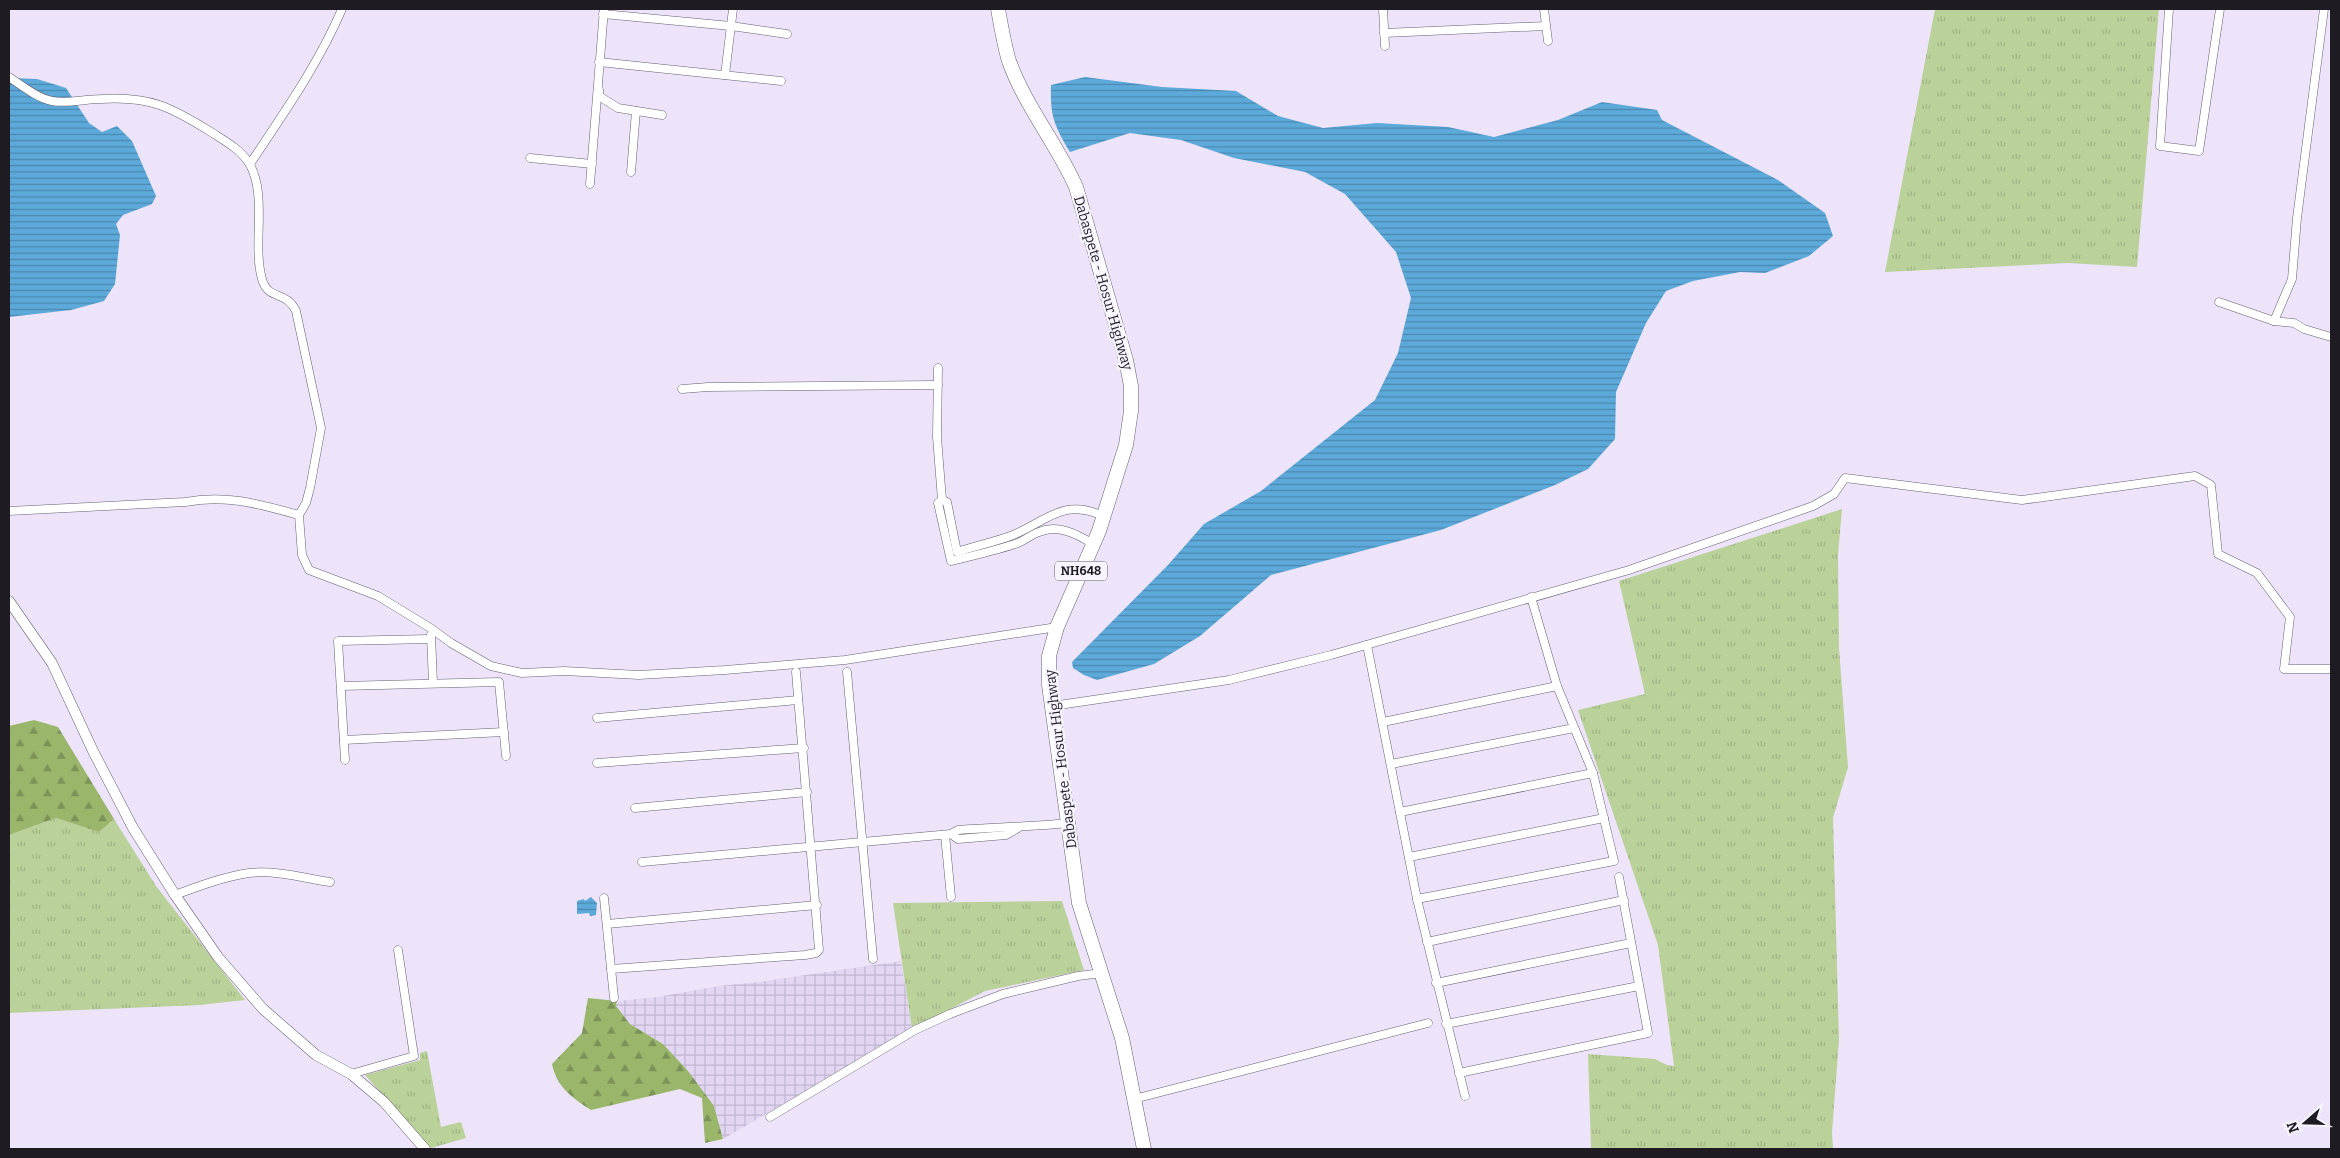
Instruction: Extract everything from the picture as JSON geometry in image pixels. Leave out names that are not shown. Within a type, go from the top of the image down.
[{"type":"highway","name":"Dabaspete - Hosur Highway","points":[[998,9],[1010,61],[1016,76],[1068,168],[1076,187],[1126,360],[1130,386],[1131,411],[1126,445],[1104,516],[1057,627],[1049,656],[1049,685],[1079,903],[1122,1038],[1144,1149]]},
{"type":"street","points":[[250,164],[300,89],[342,9]]},
{"type":"street","points":[[725,75],[733,9]]},
{"type":"street","points":[[1384,9],[1385,46]]},
{"type":"street","points":[[1544,9],[1548,41]]},
{"type":"street","points":[[2170,9],[2160,146],[2199,151],[2220,9]]},
{"type":"street","points":[[2274,321],[2292,279],[2298,208],[2324,9]]},
{"type":"street","points":[[590,184],[603,11],[787,34]]},
{"type":"street","points":[[1384,33],[1546,26]]},
{"type":"street","points":[[599,62],[781,81]]},
{"type":"street","points":[[9,77],[51,101],[115,98],[159,103],[180,113],[237,149],[250,164],[256,181],[259,266],[262,281],[271,293],[287,298],[296,311],[321,428],[310,488],[306,503],[299,515],[302,555],[310,570],[378,596],[451,643],[491,666],[522,674],[564,671],[639,675],[725,670],[845,660],[1057,627]]},
{"type":"street","points":[[597,82],[599,96],[618,108],[662,115]]},
{"type":"street","points":[[631,172],[636,111]]},
{"type":"street","points":[[530,158],[592,164]]},
{"type":"street","points":[[2219,302],[2274,321],[2294,323],[2304,329],[2331,336]]},
{"type":"street","points":[[938,368],[937,437],[942,500],[938,503],[951,561],[1016,544],[1040,531],[1050,529],[1060,529],[1077,534],[1093,544]]},
{"type":"street","points":[[682,389],[708,387],[938,385]]},
{"type":"street","points":[[1052,706],[1229,680],[1367,645],[1630,570],[1813,506],[1834,494],[1845,478],[2022,500],[2196,476],[2211,485],[2218,554],[2257,573],[2290,617],[2284,669],[2331,669]]},
{"type":"street","points":[[9,511],[184,502],[205,498],[242,500],[299,515]]},
{"type":"street","points":[[942,500],[947,502],[957,552],[1012,535],[1044,517],[1072,508],[1088,509],[1104,516]]},
{"type":"street","points":[[1417,899],[1614,861],[1593,773],[1557,686],[1531,597]]},
{"type":"street","points":[[9,601],[52,663],[92,751],[133,828],[175,895],[218,956],[263,1009],[316,1055],[351,1074],[384,1102],[425,1149]]},
{"type":"street","points":[[432,629],[430,639],[433,683]]},
{"type":"street","points":[[345,760],[338,641],[430,639]]},
{"type":"street","points":[[1367,645],[1417,899],[1465,1096]]},
{"type":"street","points":[[611,969],[816,953],[819,950],[817,905],[796,672]]},
{"type":"street","points":[[847,672],[873,959]]},
{"type":"street","points":[[341,686],[499,682],[506,756]]},
{"type":"street","points":[[1383,722],[1557,686]]},
{"type":"street","points":[[597,718],[798,700]]},
{"type":"street","points":[[1391,764],[1574,728]]},
{"type":"street","points":[[344,740],[504,732]]},
{"type":"street","points":[[597,763],[804,748]]},
{"type":"street","points":[[1400,812],[1593,773]]},
{"type":"street","points":[[634,808],[807,792]]},
{"type":"street","points":[[1409,857],[1604,818]]},
{"type":"street","points":[[642,862],[948,835],[958,830],[1005,826],[1018,828],[1068,823]]},
{"type":"street","points":[[948,835],[951,897]]},
{"type":"street","points":[[175,895],[209,882],[250,873],[282,874],[330,882]]},
{"type":"street","points":[[1459,1073],[1648,1033],[1619,877]]},
{"type":"street","points":[[604,898],[614,998]]},
{"type":"street","points":[[1427,942],[1624,900]]},
{"type":"street","points":[[606,924],[817,905]]},
{"type":"street","points":[[1436,982],[1631,943]]},
{"type":"street","points":[[351,1074],[414,1056],[398,950]]},
{"type":"street","points":[[770,1117],[915,1030],[950,1014],[1003,994],[1102,972]]},
{"type":"street","points":[[1446,1024],[1639,986]]},
{"type":"street","points":[[1134,1099],[1428,1023]]},
{"type":"shaded area","points":[[901,961],[912,1029],[723,1139],[714,1106],[663,1044],[630,1024],[616,1006],[617,1001],[657,997],[719,986]]},
{"type":"green space","points":[[1935,9],[2159,9],[2137,267],[2068,263],[1885,272]]},
{"type":"green space","points":[[1842,509],[1838,555],[1839,648],[1848,767],[1833,818],[1839,1040],[1832,1132],[1833,1149],[1591,1149],[1588,1054],[1655,1059],[1674,1066],[1658,945],[1578,710],[1645,694],[1619,581]]},
{"type":"green space","points":[[34,720],[58,727],[114,819],[99,832],[56,818],[9,835],[9,726]]},
{"type":"green space","points":[[56,818],[99,832],[114,819],[156,886],[245,1000],[200,1005],[9,1013],[9,835]]},
{"type":"green space","points":[[1062,901],[1084,970],[985,991],[912,1029],[893,903]]},
{"type":"green space","points":[[588,998],[617,1001],[616,1006],[630,1024],[663,1044],[688,1071],[714,1106],[723,1139],[705,1143],[702,1098],[680,1089],[591,1110],[566,1091],[557,1079],[552,1064],[582,1033]]},
{"type":"green space","points":[[427,1051],[441,1127],[461,1122],[466,1138],[431,1148],[365,1075],[420,1060],[420,1053]]},
{"type":"water","points":[[1085,77],[1162,87],[1236,91],[1278,116],[1323,128],[1377,123],[1448,127],[1494,137],[1558,120],[1602,102],[1657,110],[1662,120],[1778,180],[1825,213],[1833,236],[1809,256],[1765,273],[1740,272],[1693,281],[1666,291],[1646,323],[1616,392],[1615,439],[1588,469],[1555,485],[1441,530],[1271,575],[1200,636],[1154,664],[1097,680],[1073,668],[1072,662],[1168,565],[1204,524],[1261,491],[1375,400],[1398,353],[1411,298],[1396,252],[1345,194],[1305,172],[1234,158],[1181,140],[1130,133],[1070,152],[1060,134],[1052,113],[1051,85]]},
{"type":"water","points":[[9,78],[37,79],[66,88],[89,123],[102,132],[117,126],[132,141],[156,196],[152,204],[123,215],[116,224],[120,235],[115,284],[104,301],[71,310],[9,317]]},
{"type":"water","points":[[591,897],[597,903],[596,915],[590,916],[589,913],[577,914],[577,901],[584,899],[585,901]]}]
